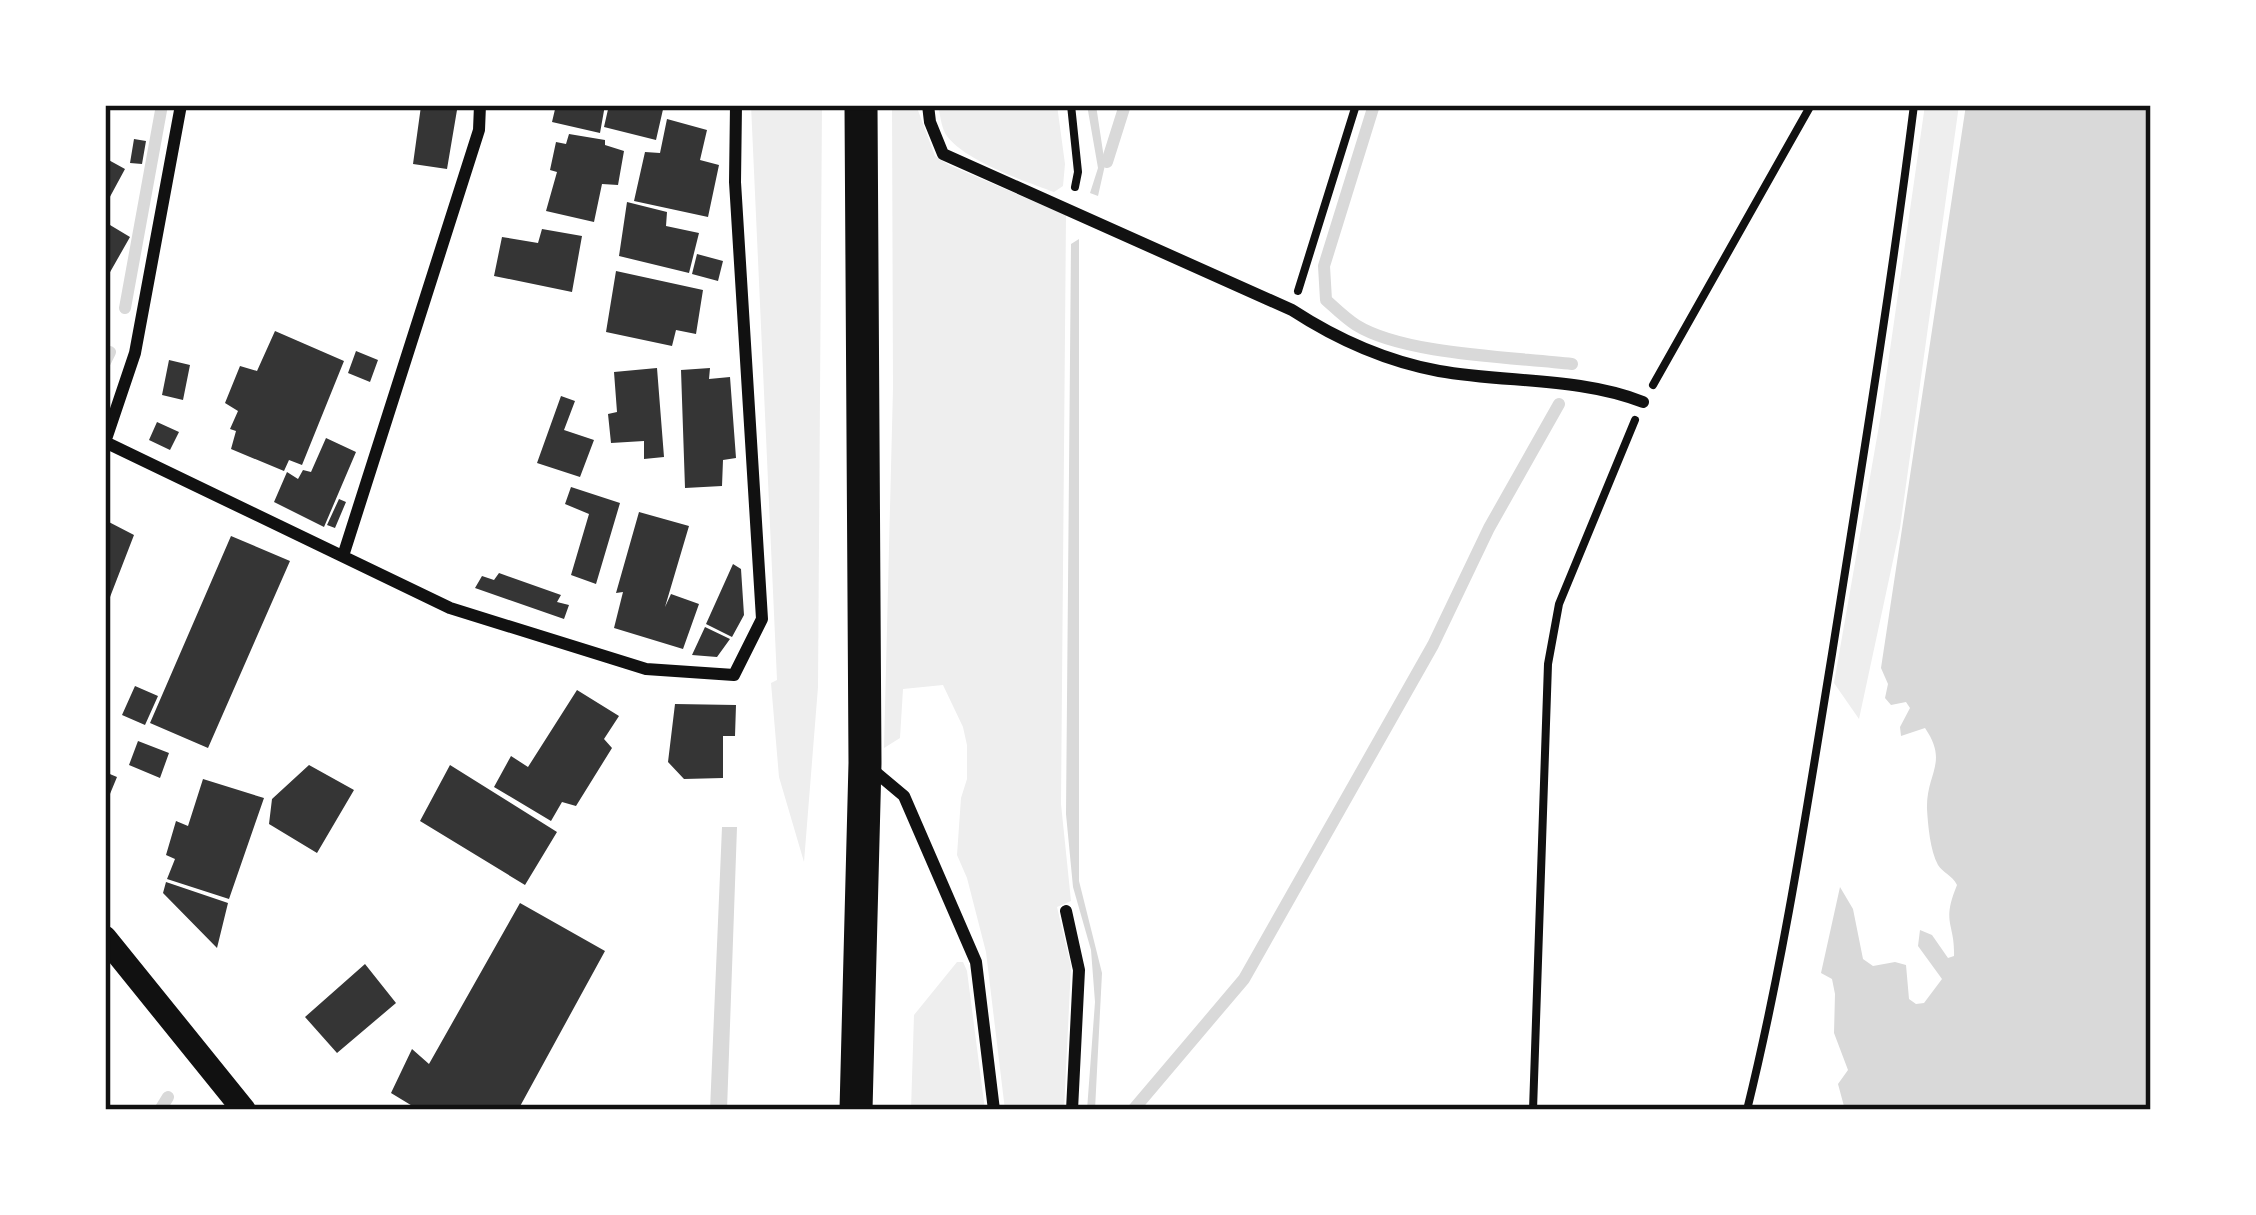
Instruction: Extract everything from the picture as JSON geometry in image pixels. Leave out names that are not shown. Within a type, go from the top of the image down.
[{"type":"highway","points":[[856,1110],[865,764],[861,105]]},
{"type":"main road","points":[[105,938],[244,1110]]},
{"type":"street","points":[[181,105],[135,353],[105,442],[450,608],[646,670],[734,675],[762,619],[735,182],[736,105]]},
{"type":"street","points":[[343,556],[479,130],[481,105]]},
{"type":"street","points":[[928,105],[929,122],[943,154],[1292,310],[1342,341],[1395,361],[1442,371],[1616,391],[1643,402]]},
{"type":"street","points":[[865,764],[904,796],[976,962],[994,1110]]},
{"type":"street","points":[[1066,911],[1079,970],[1072,1110]]},
{"type":"path","points":[[1070,208],[1078,172],[1071,105]]},
{"type":"path","points":[[1292,310],[1356,105]]},
{"type":"path","points":[[1533,1110],[1548,664],[1559,604],[1643,402],[1810,105]]},
{"type":"path","points":[[1747,1110],[1770,1018],[1802,835],[1914,105]]},
{"type":"shaded area","points":[[751,105],[822,105],[818,687],[804,862],[779,777],[771,683],[777,680]]},
{"type":"shaded area","points":[[892,105],[916,105],[935,156],[949,165],[1066,215],[1061,804],[1071,901],[1057,907],[1071,966],[1064,1110],[1005,1110],[986,952],[957,855],[967,745],[943,685],[903,689],[900,738],[884,748],[893,388]]},
{"type":"shaded area","points":[[938,105],[1057,105],[1065,164],[1063,186],[1054,192],[965,152],[945,133]]},
{"type":"shaded area","points":[[1087,105],[1096,105],[1105,165],[1098,196],[1090,193],[1098,168]]},
{"type":"shaded area","points":[[1925,105],[1959,105],[1900,528],[1859,719],[1834,683],[1880,420]]},
{"type":"shaded area","points":[[1966,105],[2151,105],[2151,1110],[1845,1110],[1838,1084],[1848,1070],[1834,1033],[1832,979],[1821,973],[1840,887],[1853,909],[1863,959],[1873,966],[1906,965],[1909,999],[1916,1004],[1924,1003],[1942,979],[1918,946],[1920,930],[1932,935],[1948,958],[1954,956],[1949,916],[1957,885],[1938,865],[1928,822],[1935,750],[1925,728],[1901,736],[1900,727],[1910,708],[1906,702],[1891,705],[1885,698],[1888,684],[1881,668]]},
{"type":"shaded area","points":[[1079,239],[1079,881],[1102,973],[1095,1110],[1087,1110],[1095,1002],[1091,950],[1073,887],[1066,814],[1071,244]]},
{"type":"shaded area","points":[[722,827],[737,827],[727,1110],[710,1110]]},
{"type":"shaded area","points":[[957,962],[963,962],[967,971],[985,1110],[911,1110],[914,1015]]},
{"type":"building","points":[[556,105],[605,105],[600,133],[552,122]]},
{"type":"building","points":[[609,105],[664,105],[656,140],[604,127]]},
{"type":"building","points":[[421,106],[457,110],[447,169],[413,164]]},
{"type":"building","points":[[667,119],[707,130],[700,160],[719,165],[708,217],[634,201],[645,152],[660,153]]},
{"type":"building","points":[[569,134],[605,140],[605,145],[624,151],[618,185],[602,184],[594,222],[546,211],[557,172],[550,170],[556,142],[566,144]]},
{"type":"building","points":[[134,139],[146,141],[142,164],[130,163]]},
{"type":"building","points":[[105,158],[125,169],[105,206]]},
{"type":"building","points":[[627,202],[667,212],[666,226],[699,233],[689,273],[619,256]]},
{"type":"building","points":[[105,222],[130,237],[105,281]]},
{"type":"building","points":[[542,229],[582,236],[572,292],[494,276],[502,237],[538,243]]},
{"type":"building","points":[[697,254],[723,261],[718,281],[692,274]]},
{"type":"building","points":[[616,271],[703,290],[696,334],[676,330],[672,346],[606,332]]},
{"type":"building","points":[[275,331],[344,361],[302,465],[289,460],[284,471],[231,449],[236,431],[230,429],[238,411],[225,403],[240,366],[257,371]]},
{"type":"building","points":[[356,351],[378,360],[370,382],[348,373]]},
{"type":"building","points":[[169,360],[190,365],[183,400],[162,395]]},
{"type":"building","points":[[657,368],[664,457],[644,459],[644,441],[611,443],[608,414],[617,412],[614,372]]},
{"type":"building","points":[[710,368],[709,379],[730,377],[736,458],[723,460],[722,486],[685,488],[681,370]]},
{"type":"building","points":[[561,396],[575,401],[564,430],[594,440],[580,477],[537,463]]},
{"type":"building","points":[[157,422],[179,432],[170,450],[149,440]]},
{"type":"building","points":[[326,438],[356,452],[324,527],[274,502],[287,472],[298,479],[303,470],[311,472]]},
{"type":"building","points":[[571,487],[620,503],[596,584],[571,575],[589,514],[565,504]]},
{"type":"building","points":[[339,499],[346,502],[335,528],[327,525]]},
{"type":"building","points":[[639,512],[689,526],[665,607],[671,594],[699,604],[683,649],[614,628],[623,592],[616,593]]},
{"type":"building","points":[[105,520],[134,535],[105,610]]},
{"type":"building","points":[[231,536],[290,561],[208,748],[150,723]]},
{"type":"building","points":[[733,564],[741,569],[744,615],[732,637],[706,624]]},
{"type":"building","points":[[499,573],[561,595],[557,602],[569,605],[564,619],[475,588],[482,576],[494,580]]},
{"type":"building","points":[[705,627],[730,639],[717,657],[692,655]]},
{"type":"building","points":[[135,686],[158,696],[145,725],[122,715]]},
{"type":"building","points":[[577,690],[619,716],[604,739],[612,748],[576,806],[562,802],[551,821],[494,787],[511,756],[528,767]]},
{"type":"building","points":[[675,704],[736,705],[735,736],[723,736],[723,778],[684,779],[668,762]]},
{"type":"building","points":[[138,741],[169,753],[160,778],[129,765]]},
{"type":"building","points":[[309,765],[354,790],[317,853],[269,824],[272,799]]},
{"type":"building","points":[[450,765],[557,832],[525,885],[420,821]]},
{"type":"building","points":[[105,772],[117,777],[105,806]]},
{"type":"building","points":[[203,779],[264,798],[229,899],[167,879],[175,859],[166,855],[176,821],[188,826]]},
{"type":"building","points":[[166,882],[228,903],[217,948],[163,893]]},
{"type":"building","points":[[520,903],[605,951],[518,1110],[419,1110],[391,1093],[412,1049],[429,1064]]},
{"type":"building","points":[[365,964],[396,1003],[337,1053],[305,1017]]},
{"type":"waterway","points":[[125,308],[162,105]]},
{"type":"waterway","points":[[1107,162],[1125,105]]},
{"type":"waterway","points":[[1374,105],[1324,266],[1326,300],[1356,325],[1402,343],[1572,364]]},
{"type":"waterway","points":[[105,362],[110,352]]},
{"type":"waterway","points":[[1133,1110],[1244,979],[1433,645],[1489,528],[1559,404]]},
{"type":"waterway","points":[[160,1110],[168,1097]]}]
